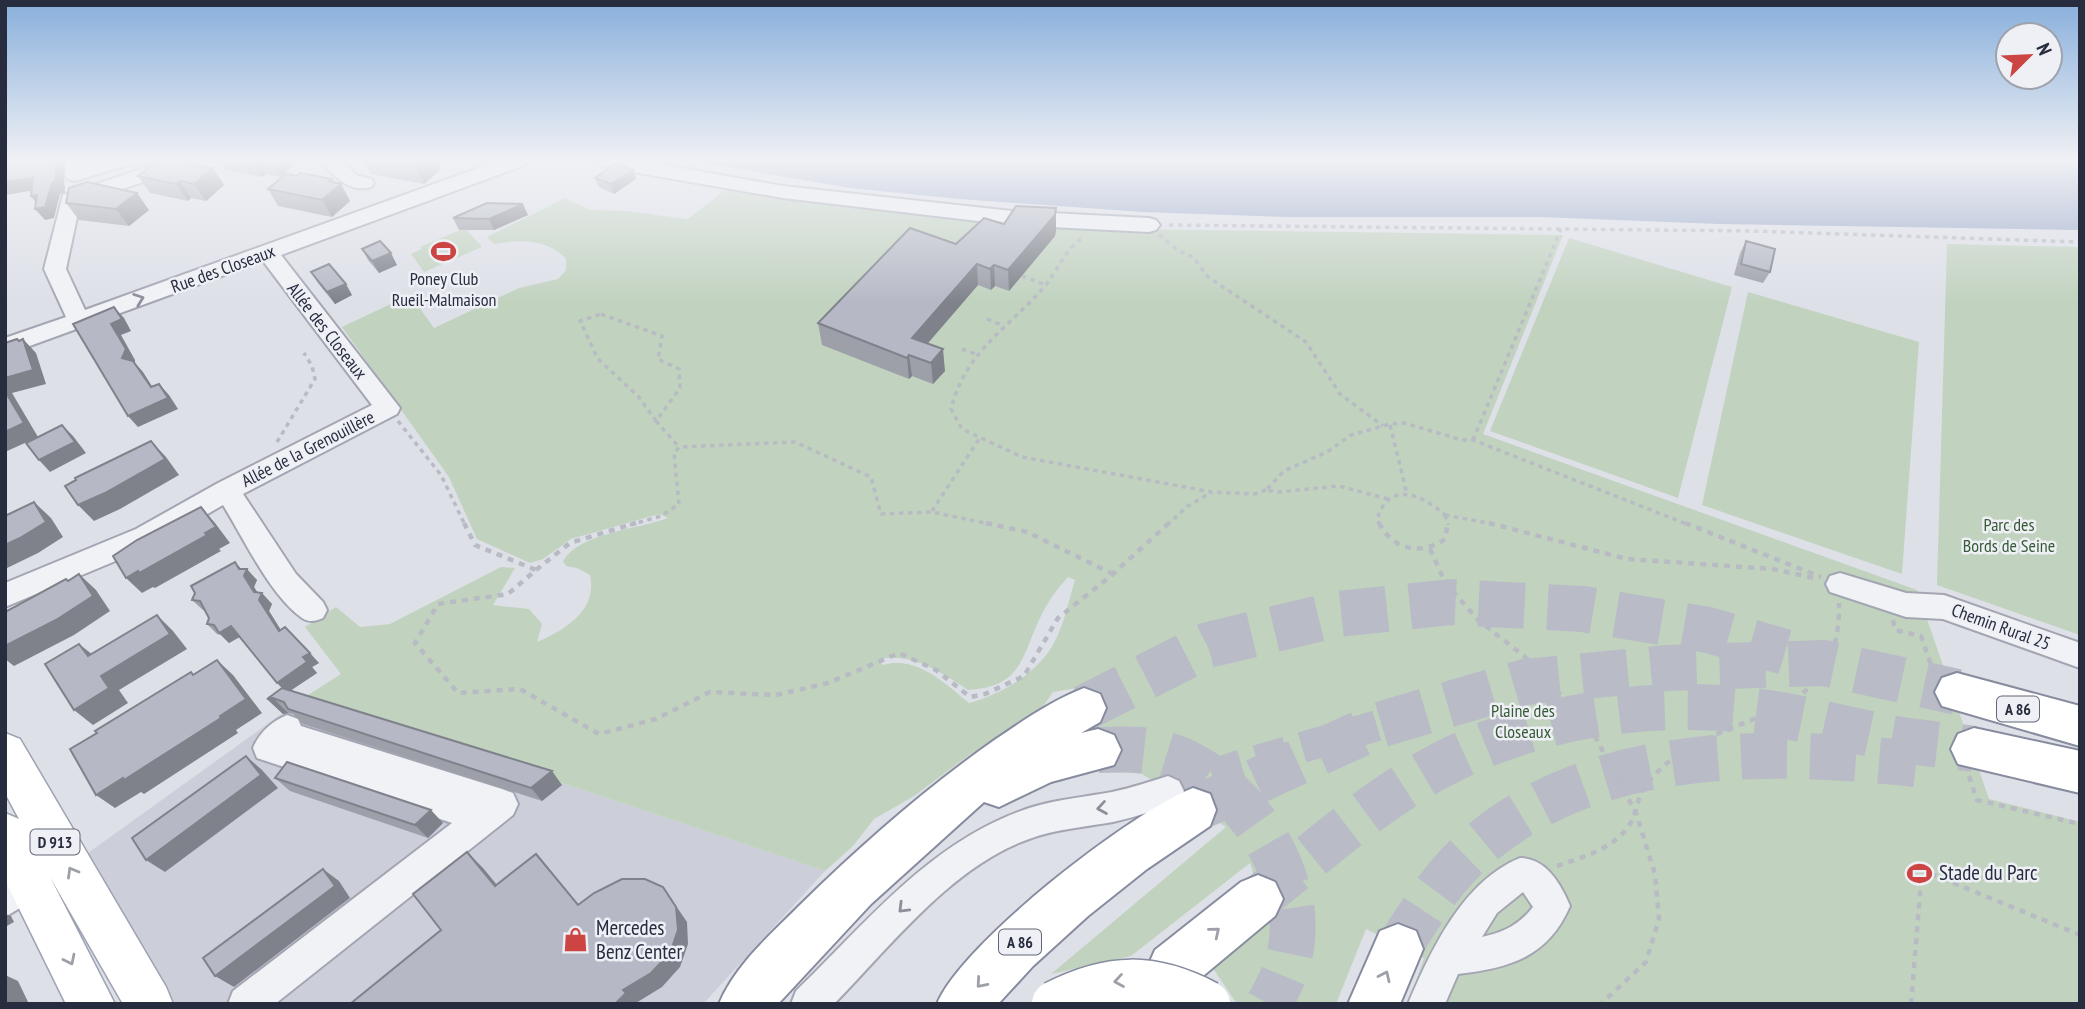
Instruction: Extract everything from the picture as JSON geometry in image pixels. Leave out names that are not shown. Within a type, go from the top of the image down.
[{"type":"highway","name":"A 86","points":[[1957,692],[2080,726]]},
{"type":"highway","points":[[745,1004],[804,935],[950,798],[1013,751],[1091,729],[1042,763],[1009,779],[975,804],[879,886],[769,1004]]},
{"type":"highway","points":[[2080,772],[1977,760],[2080,791]]},
{"type":"highway","name":"A 86","points":[[963,1004],[1004,956],[1063,904],[1151,836],[1181,800]]},
{"type":"highway","points":[[1173,968],[1258,899]]},
{"type":"highway","points":[[1374,1004],[1398,949]]},
{"type":"highway","points":[[1055,1004],[1091,986],[1129,979],[1163,984],[1190,993],[1207,1004]]},
{"type":"main road","name":"D 913","points":[[5,752],[149,1004]]},
{"type":"main road","name":"D 913","points":[[5,834],[18,891],[91,1004]]},
{"type":"street","points":[[68,208],[55,269],[79,321]]},
{"type":"street","name":"Rue des Closeaux","points":[[5,347],[391,208]]},
{"type":"street","points":[[942,208],[1012,218],[1149,225]]},
{"type":"street","name":"Allée des Closeaux","points":[[268,253],[319,346],[388,408]]},
{"type":"street","name":"Allée de la Grenouillère","points":[[5,596],[33,581],[123,548],[388,408]]},
{"type":"street","name":"Allée de la Grenouillère","points":[[227,491],[286,582],[313,610]]},
{"type":"street","name":"Chemin Rural 25","points":[[1840,584],[1906,605],[1944,607],[2080,656]]},
{"type":"street","points":[[246,1004],[502,804],[294,734]]},
{"type":"street","points":[[809,1004],[910,901],[949,869],[996,838],[1035,821],[1067,813],[1130,803],[1181,800]]},
{"type":"street","points":[[1426,1004],[1448,958],[1485,901],[1520,874],[1530,874],[1553,906],[1545,921],[1521,943],[1493,953],[1448,958]]},
{"type":"path","points":[[1110,223],[1072,244],[1046,285],[976,354],[960,379],[951,408],[962,429],[1022,457],[1213,492],[1254,494],[1266,490],[1279,492],[1339,486],[1388,499],[1407,494],[1429,500],[1445,515],[1503,526],[1627,559],[1773,569],[1840,584]]},
{"type":"path","points":[[1149,225],[1752,231],[2080,242]]},
{"type":"path","points":[[1149,225],[1164,240],[1193,257],[1208,277],[1306,342],[1340,394],[1383,426]]},
{"type":"path","points":[[1473,440],[1561,229]]},
{"type":"path","points":[[1022,276],[1046,285]]},
{"type":"path","points":[[656,421],[680,388],[679,369],[658,359],[662,336],[601,314],[580,321],[598,359],[638,396],[656,421],[679,447]]},
{"type":"path","points":[[986,319],[1004,326]]},
{"type":"path","points":[[261,473],[315,379],[312,366],[319,346]]},
{"type":"path","points":[[962,349],[976,354]]},
{"type":"path","points":[[388,408],[441,475],[475,545],[536,570]]},
{"type":"path","points":[[1266,490],[1284,471],[1327,452],[1351,435],[1390,424],[1405,423],[1462,440],[1473,440],[1840,584]]},
{"type":"path","points":[[1390,424],[1407,494]]},
{"type":"path","points":[[932,512],[979,439]]},
{"type":"path","points":[[1113,575],[1027,533],[932,512],[881,514],[871,477],[795,442],[679,447],[674,453],[679,504],[661,516],[570,542],[508,594],[438,604],[415,643],[458,693],[520,689],[599,734],[656,719],[710,692],[776,695],[828,683],[899,653],[936,670],[970,698],[1024,677],[1058,618],[1113,575],[1188,506],[1213,492]]},
{"type":"path","points":[[1388,499],[1378,512],[1377,520],[1387,537],[1407,548],[1430,549],[1439,545],[1448,532],[1445,515]]},
{"type":"path","points":[[1430,549],[1446,582],[1477,618],[1530,661],[1591,729],[1636,813],[1655,874],[1659,919],[1646,962],[1601,1004]]},
{"type":"path","points":[[1530,874],[1607,847],[1622,835],[1636,813],[1640,796],[1663,766],[1681,751],[1774,713],[1814,686],[1825,672],[1838,638],[1840,584]]},
{"type":"path","points":[[1911,1004],[1922,870],[2080,936]]},
{"type":"shaded area","points":[[305,697],[825,871],[703,1004],[160,1004],[81,858]]},
{"type":"green space","name":"Plaine des Closeaux","points":[[545,208],[625,211],[688,219],[702,208],[857,208],[1062,228],[1563,235],[1483,434],[1917,590],[1989,799],[2080,822],[2080,1004],[1408,1004],[1424,958],[1366,929],[1336,1004],[1237,1004],[1208,961],[1266,912],[1250,863],[1131,956],[1051,974],[1226,827],[1142,774],[1104,770],[1097,719],[1077,688],[1053,692],[1044,705],[914,796],[874,819],[853,846],[825,871],[305,697],[341,674],[305,627],[336,607],[360,627],[390,624],[501,567],[515,568],[493,605],[529,609],[542,624],[537,642],[568,625],[589,599],[590,575],[566,566],[563,561],[571,552],[596,538],[668,518],[659,514],[571,539],[543,559],[530,563],[477,539],[449,477],[342,327],[395,302],[413,299],[434,328],[519,288],[558,279],[566,270],[566,259],[559,252],[533,242],[494,244],[487,237]],"holes":[[[1068,577],[1075,580],[1062,625],[1049,651],[1031,671],[995,694],[969,703],[918,667],[895,663],[883,665],[878,659],[914,661],[936,670],[968,690],[999,683],[1017,668],[1043,612]]]},
{"type":"green space","name":"Poney Club Rueil-Malmaison","points":[[465,228],[482,247],[424,272],[411,254],[421,249],[420,247]]},
{"type":"green space","points":[[1569,238],[1732,287],[1678,498],[1490,431]]},
{"type":"green space","name":"Parc des Bords de Seine","points":[[1947,244],[2080,247],[2080,635],[1937,585]]},
{"type":"green space","points":[[1748,292],[1919,342],[1902,574],[1702,505]]},
{"type":"water","points":[[1088,208],[2080,208],[2080,230],[1720,224],[1540,217],[1287,217]]},
{"type":"building","points":[[475,208],[514,208],[489,219],[453,218]]},
{"type":"building","points":[[1015,208],[1056,208],[1055,215],[1008,270],[994,265],[990,269],[977,264],[912,338],[943,349],[931,363],[909,355],[907,358],[818,323],[910,228],[956,244],[984,218],[1004,224]]},
{"type":"building","points":[[380,241],[391,253],[372,261],[362,249]]},
{"type":"building","points":[[1746,241],[1775,249],[1770,272],[1741,264]]},
{"type":"building","points":[[329,264],[346,284],[327,292],[311,272]]},
{"type":"building","points":[[114,307],[122,319],[111,324],[126,349],[122,358],[133,361],[151,387],[159,384],[168,398],[128,416],[73,324]]},
{"type":"building","points":[[23,339],[33,370],[5,378],[5,343]]},
{"type":"building","points":[[5,391],[24,423],[5,432]]},
{"type":"building","points":[[62,425],[75,442],[39,460],[26,443]]},
{"type":"building","points":[[151,441],[165,459],[78,505],[65,486],[76,480],[75,478]]},
{"type":"building","points":[[34,502],[46,522],[5,545],[5,516]]},
{"type":"building","points":[[201,507],[216,527],[205,533],[207,535],[126,578],[113,556],[137,540]]},
{"type":"building","points":[[235,562],[239,569],[247,569],[244,576],[254,592],[262,593],[259,600],[279,631],[285,627],[310,653],[303,657],[307,662],[277,683],[231,626],[219,633],[214,625],[207,624],[209,618],[200,601],[192,600],[195,593],[191,586]]},
{"type":"building","points":[[79,574],[93,596],[56,620],[5,646],[5,612]]},
{"type":"building","points":[[157,615],[170,634],[101,676],[109,688],[74,710],[45,664],[79,644],[88,656]]},
{"type":"building","points":[[217,660],[246,699],[220,716],[221,718],[96,795],[70,749],[191,672],[193,675]]},
{"type":"building","points":[[282,688],[552,771],[531,788],[288,709],[284,702],[273,698],[267,699]]},
{"type":"building","points":[[246,756],[261,775],[146,860],[132,838]]},
{"type":"building","points":[[287,762],[431,810],[415,825],[275,778]]},
{"type":"building","name":"Mercedes Benz Center","points":[[467,852],[495,886],[536,854],[578,905],[594,893],[622,879],[645,879],[663,887],[676,907],[678,930],[670,953],[651,973],[623,990],[626,993],[615,1004],[350,1004],[441,930],[413,894]]},
{"type":"building","points":[[323,869],[335,886],[215,976],[203,958]]},
{"type":"tunnel","points":[[1084,708],[1208,645],[1338,614],[1451,602],[1583,609],[1708,630],[1785,652]]},
{"type":"tunnel","points":[[1229,794],[1379,725],[1525,682],[1667,668],[1824,663],[1957,692]]},
{"type":"tunnel","points":[[1284,878],[1370,810],[1441,765],[1476,748],[1513,735],[1589,715],[1667,707],[1745,710],[1890,738],[1974,749]]},
{"type":"tunnel","points":[[1168,791],[1235,767],[1379,725]]},
{"type":"tunnel","points":[[1098,750],[1124,749],[1167,755],[1193,766],[1229,794]]},
{"type":"tunnel","points":[[1398,949],[1434,894],[1460,863],[1507,824],[1559,795],[1615,775],[1674,763],[1735,757],[1797,756],[1916,764]]},
{"type":"tunnel","points":[[1193,810],[1229,794]]},
{"type":"tunnel","points":[[1229,794],[1258,828],[1274,854],[1284,878]]},
{"type":"tunnel","points":[[1258,899],[1284,878]]},
{"type":"tunnel","points":[[1269,1004],[1287,965],[1292,939],[1292,911],[1284,878]]},
{"type":"place","name":"Poney Club Rueil-Malmaison","points":[[444,252]]},
{"type":"place","name":"Stade du Parc","points":[[1919,873]]},
{"type":"place","name":"Mercedes Benz Center","points":[[576,940]]}]
